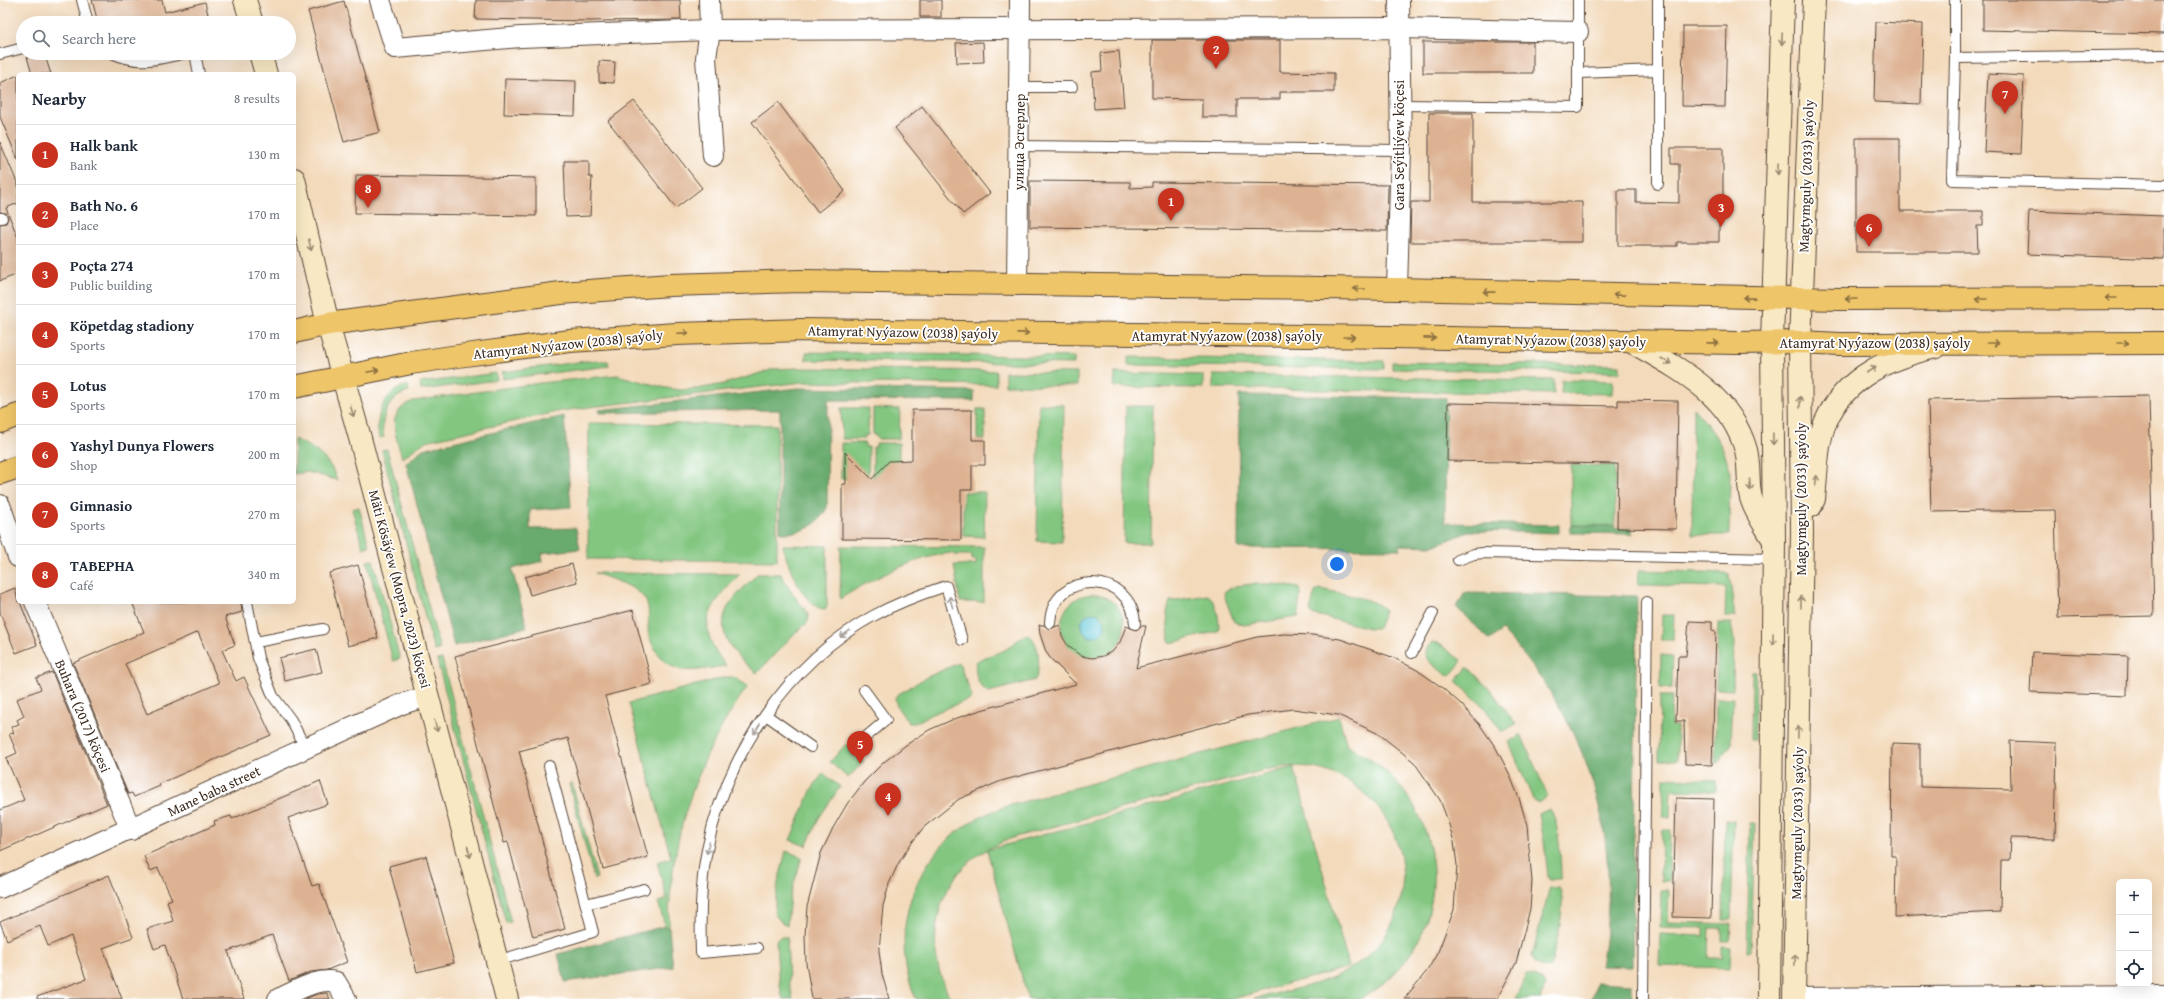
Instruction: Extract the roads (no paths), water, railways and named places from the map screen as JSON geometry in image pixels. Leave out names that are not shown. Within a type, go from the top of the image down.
[{"type":"main road","points":[[245,0],[250,16]]},
{"type":"main road","name":"Magtymguly (2033) şaýoly","points":[[1769,999],[1774,550],[1772,342],[1775,298],[1783,0]]},
{"type":"main road","name":"Magtymguly (2033) şaýoly","points":[[1794,998],[1802,532],[1800,342],[1814,0]]},
{"type":"main road","points":[[262,60],[265,72]]},
{"type":"main road","name":"Mäti Kösäýew (Mopra, 2023) köçesi","points":[[296,188],[342,378],[360,438],[507,999]]},
{"type":"main road","points":[[296,332],[328,324],[561,293],[670,285],[801,281],[1397,290],[1802,299],[2164,298]]},
{"type":"main road","name":"Atamyrat Nyýazow (2038) şaýoly","points":[[296,387],[411,363],[570,341],[676,334],[801,330],[1399,337],[1632,342],[1800,342],[1840,344],[2164,344]]},
{"type":"main road","points":[[1632,342],[1694,378],[1713,394],[1732,418],[1746,452],[1751,499],[1774,550]]},
{"type":"main road","points":[[1802,532],[1814,499],[1820,446],[1826,421],[1835,404],[1862,375],[1877,367],[1914,352],[1956,343]]},
{"type":"main road","points":[[0,422],[16,416]]},
{"type":"main road","points":[[0,473],[16,468]]},
{"type":"street","points":[[380,0],[395,48],[521,37],[710,30],[1399,28],[1578,32]]},
{"type":"street","points":[[710,0],[710,30],[706,58],[713,156]]},
{"type":"street","name":"улица Эсгерлер","points":[[1018,285],[1020,0]]},
{"type":"street","name":"Gara Seýitliýew köçesi","points":[[1397,290],[1401,150],[1400,0]]},
{"type":"street","points":[[0,505],[16,551]]},
{"type":"street","name":"Buhara (2017) köçesi","points":[[36,604],[131,830]]},
{"type":"street","name":"Mane baba street","points":[[0,888],[131,830],[402,704],[428,696]]},
{"type":"street","points":[[278,999],[320,981],[329,980],[336,982],[346,999]]},
{"type":"street","points":[[1794,998],[2164,995]]},
{"type":"lane","points":[[82,0],[86,16]]},
{"type":"lane","points":[[1400,105],[1578,108],[1578,0]]},
{"type":"lane","points":[[1658,0],[1658,184]]},
{"type":"lane","points":[[1955,0],[1952,180],[2164,186]]},
{"type":"lane","points":[[0,54],[16,50]]},
{"type":"lane","points":[[1955,58],[2164,55]]},
{"type":"lane","points":[[134,60],[145,62],[154,60]]},
{"type":"lane","points":[[196,60],[199,72]]},
{"type":"lane","points":[[1579,73],[1658,70]]},
{"type":"lane","points":[[1019,87],[1072,87]]},
{"type":"lane","points":[[1018,146],[1401,150]]},
{"type":"lane","points":[[1458,560],[1474,554],[1483,553],[1774,550]]},
{"type":"lane","points":[[1050,623],[1052,610],[1060,597],[1071,588],[1092,582],[1108,585],[1120,593],[1130,604],[1135,624]]},
{"type":"lane","points":[[757,948],[701,953],[701,906],[707,850],[722,797],[738,761],[766,715],[805,668],[835,642],[873,616],[919,594],[946,586],[962,640]]},
{"type":"lane","points":[[1643,999],[1647,602]]},
{"type":"lane","points":[[247,604],[258,658],[273,696],[291,720],[306,749]]},
{"type":"lane","points":[[1412,653],[1433,613]]},
{"type":"lane","points":[[256,642],[323,629]]},
{"type":"lane","points":[[864,690],[886,720],[867,736]]},
{"type":"lane","points":[[766,715],[812,747]]},
{"type":"lane","points":[[497,961],[593,932],[549,766]]},
{"type":"lane","points":[[586,904],[644,889]]},
{"type":"water","points":[[1093,613],[1098,614],[1104,620],[1104,630],[1098,636],[1093,637],[1088,636],[1082,630],[1081,625],[1082,620],[1088,614]]},
{"type":"place","name":"Bath No. 6","points":[[1216,69]]},
{"type":"place","name":"Gimnasio","points":[[2005,114]]},
{"type":"place","name":"ТАВЕРНА","points":[[368,208]]},
{"type":"place","name":"Halk bank","points":[[1171,221]]},
{"type":"place","name":"Poçta 274","points":[[1721,227]]},
{"type":"place","name":"Yashyl Dunya Flowers","points":[[1869,247]]},
{"type":"place","name":"Lotus","points":[[860,764]]},
{"type":"place","name":"Köpetdag stadiony","points":[[888,816]]}]
